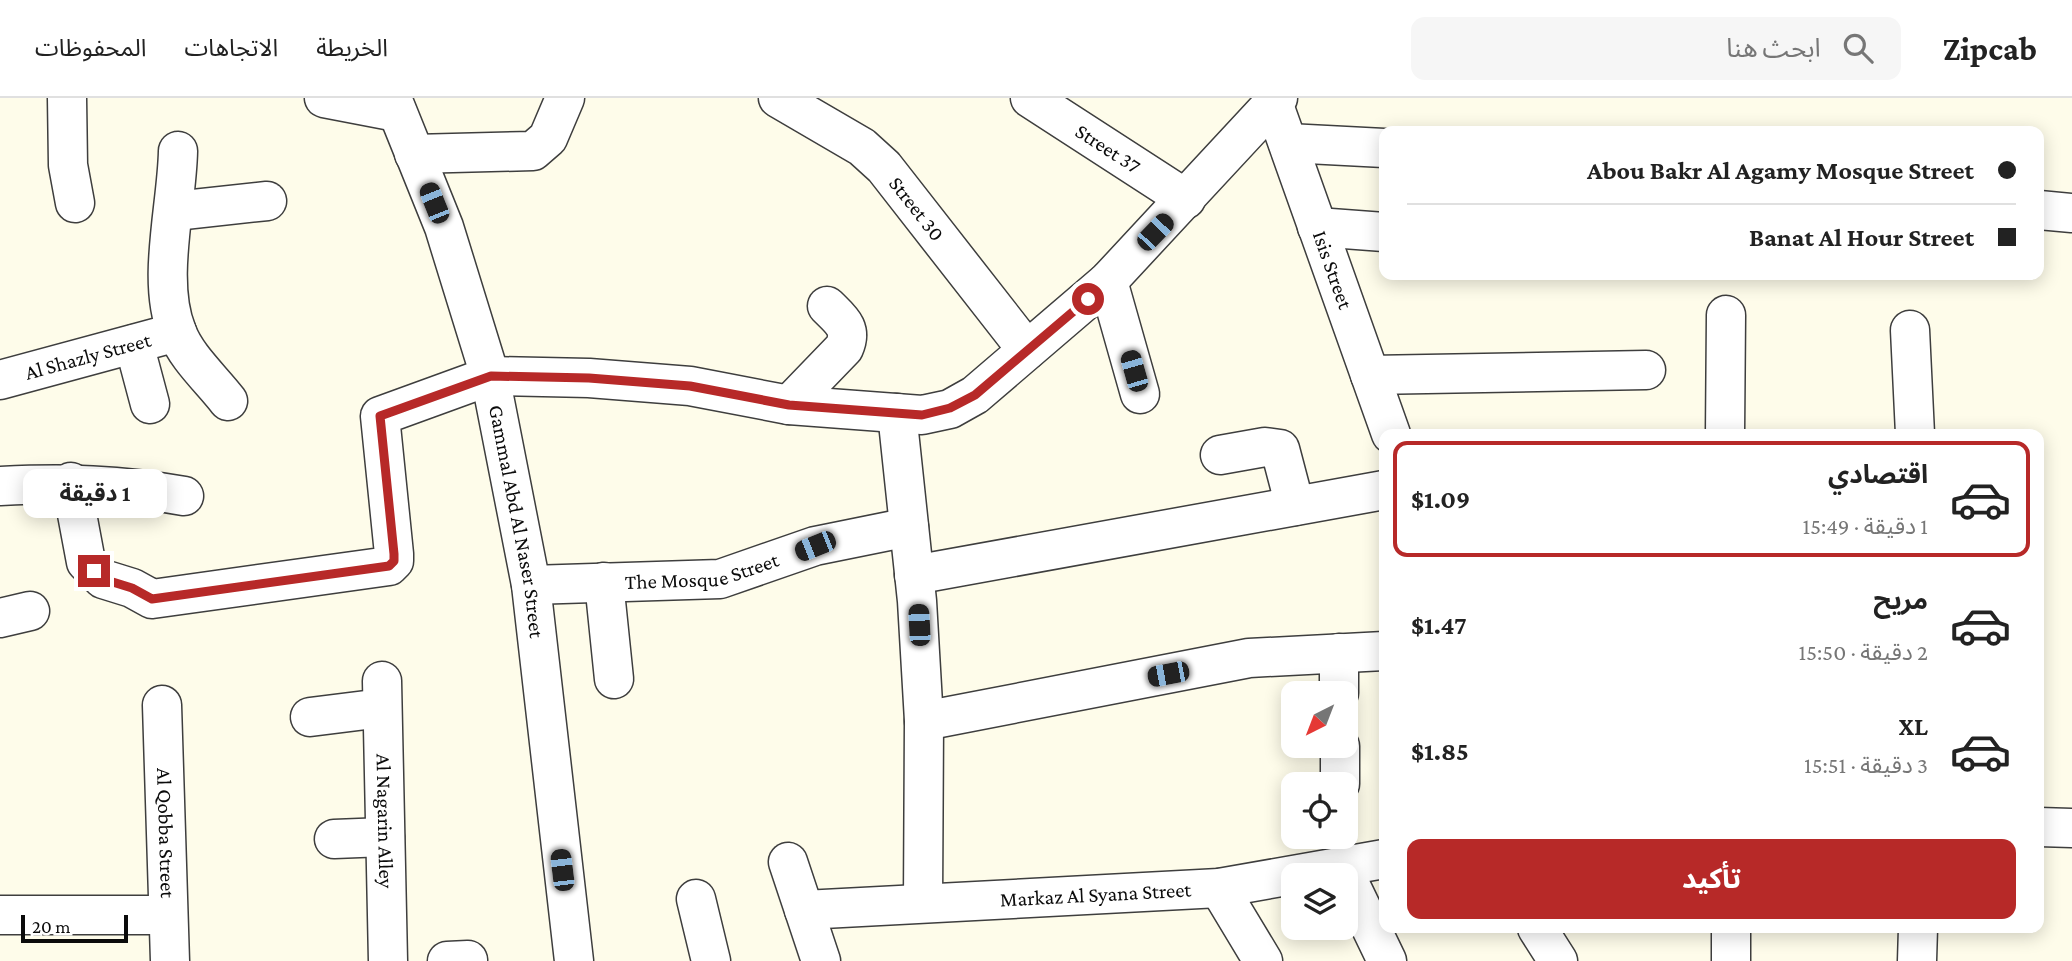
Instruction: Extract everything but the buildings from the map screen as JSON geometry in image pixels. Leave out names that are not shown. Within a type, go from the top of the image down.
[{"type":"street","points":[[67,98],[68,165],[75,203]]},
{"type":"street","points":[[324,98],[395,105]]},
{"type":"street","points":[[414,154],[533,151],[548,138],[565,98]]},
{"type":"street","name":"Street 30","points":[[778,98],[854,141],[884,167],[1027,350]]},
{"type":"street","name":"Street 37","points":[[1030,98],[1186,199]]},
{"type":"street","points":[[71,482],[86,562],[103,579],[132,588],[152,599],[389,566],[394,561],[394,554],[380,416],[491,376],[589,378],[690,386],[789,405],[922,415],[950,408],[975,395],[1108,281],[1276,102]]},
{"type":"street","name":"Isis Street","points":[[1276,102],[1389,429]]},
{"type":"street","name":"Gammal Abd Al Naser Street","points":[[395,105],[444,227],[491,376],[531,585],[574,961]]},
{"type":"street","points":[[1288,143],[1379,148]]},
{"type":"street","points":[[178,150],[175,211],[168,251],[168,292],[177,332],[228,401]]},
{"type":"street","points":[[175,211],[267,201]]},
{"type":"street","points":[[2044,210],[2072,213]]},
{"type":"street","points":[[1317,226],[1379,232]]},
{"type":"street","points":[[1108,281],[1140,394]]},
{"type":"street","points":[[789,405],[844,348],[849,337],[846,325],[827,306]]},
{"type":"street","points":[[1725,429],[1727,315]]},
{"type":"street","points":[[1910,330],[1914,429]]},
{"type":"street","name":"Al Shazly Street","points":[[0,380],[177,332]]},
{"type":"street","points":[[134,344],[150,404]]},
{"type":"street","points":[[1370,375],[1646,370]]},
{"type":"street","points":[[897,413],[914,575],[924,720],[923,903]]},
{"type":"street","points":[[1220,456],[1265,447],[1280,449],[1295,506]]},
{"type":"street","points":[[0,486],[71,482],[128,486],[184,496]]},
{"type":"street","points":[[914,575],[1379,491]]},
{"type":"street","name":"The Mosque Street","points":[[531,585],[720,579],[815,546],[909,527]]},
{"type":"street","points":[[604,582],[614,679]]},
{"type":"street","points":[[924,720],[1250,658],[1289,653],[1379,651]]},
{"type":"street","points":[[1339,653],[1339,681]]},
{"type":"street","name":"Al Nagarin Alley","points":[[310,717],[382,695],[388,961]]},
{"type":"street","name":"Al Qobba Street","points":[[163,705],[170,961]]},
{"type":"street","points":[[2044,827],[2072,828]]},
{"type":"street","points":[[334,839],[385,837]]},
{"type":"street","name":"Markaz Al Syana Street","points":[[1343,863],[1379,859]]},
{"type":"street","points":[[788,862],[821,961]]},
{"type":"street","name":"Markaz Al Syana Street","points":[[804,910],[1219,888],[1281,876]]},
{"type":"street","points":[[1219,888],[1263,961]]},
{"type":"street","points":[[1358,896],[1387,961]]},
{"type":"street","points":[[696,899],[711,961]]},
{"type":"street","points":[[0,915],[167,915]]},
{"type":"street","points":[[1540,933],[1558,961]]},
{"type":"street","points":[[1731,933],[1731,961]]},
{"type":"street","points":[[1917,961],[1918,933]]},
{"type":"street","points":[[447,961],[468,960]]},
{"type":"route","points":[[94,571],[103,579],[132,588],[141,596],[152,599],[389,566],[394,561],[394,554],[380,416],[383,412],[491,376],[589,378],[690,386],[789,405],[922,415],[950,408],[975,395],[1088,299]]}]
